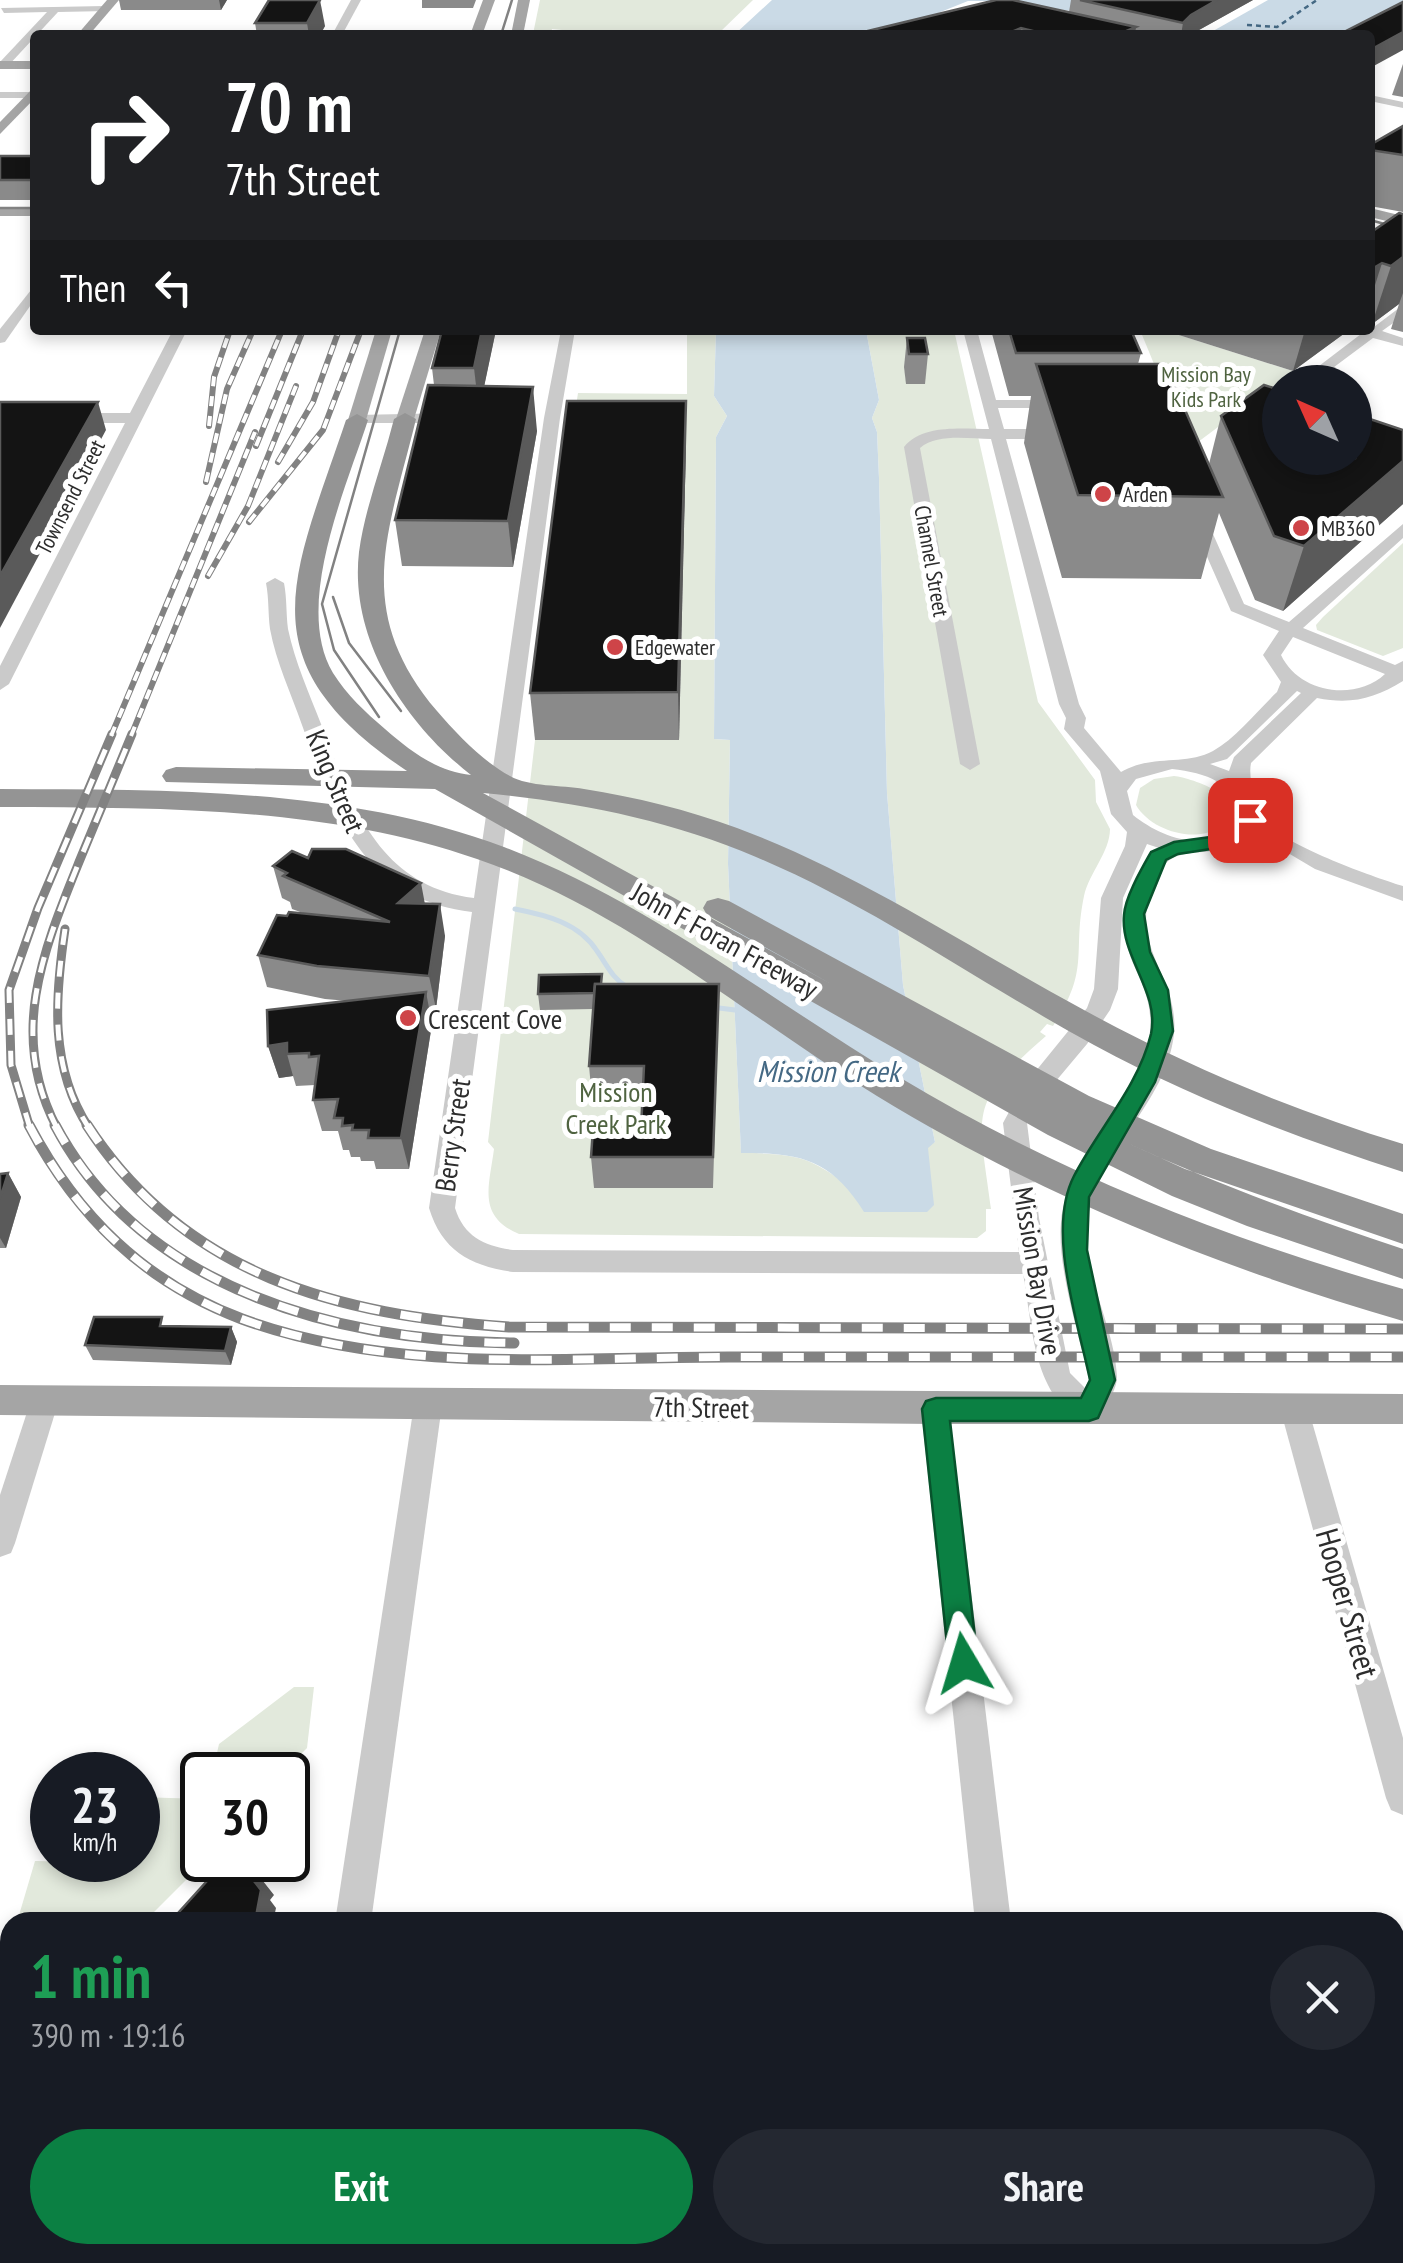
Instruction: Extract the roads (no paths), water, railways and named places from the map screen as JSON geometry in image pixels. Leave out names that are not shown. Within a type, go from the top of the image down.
[{"type":"highway","points":[[405,419],[379,517],[370,584],[381,638],[394,667],[433,723],[498,782],[544,812],[1076,1104],[1198,1159],[1403,1229]]},
{"type":"highway","name":"John F Foran Freeway","points":[[357,420],[304,591],[303,621],[310,652],[340,705],[384,746],[452,788],[1060,1126],[1260,1216],[1403,1264]]},
{"type":"highway","points":[[0,775],[430,778],[556,790],[670,816],[725,834],[814,874],[1159,1064],[1271,1112],[1403,1158]]},
{"type":"highway","points":[[0,798],[188,799],[293,806],[393,824],[490,852],[612,909],[899,1093],[1066,1184],[1212,1246],[1403,1306]]},
{"type":"main road","points":[[478,30],[490,0]]},
{"type":"main road","points":[[517,30],[524,0]]},
{"type":"main road","points":[[88,30],[109,5]]},
{"type":"main road","points":[[1,65],[30,65]]},
{"type":"main road","points":[[2,126],[30,97]]},
{"type":"main road","points":[[0,203],[30,203]]},
{"type":"main road","points":[[0,212],[30,212]]},
{"type":"main road","points":[[1375,213],[1403,221]]},
{"type":"main road","points":[[1375,226],[1403,234]]},
{"type":"main road","points":[[357,420],[382,335]]},
{"type":"main road","points":[[405,419],[431,335]]},
{"type":"main road","name":"7th Street","points":[[0,1400],[1089,1410],[1403,1409]]},
{"type":"street","points":[[2,12],[14,0]]},
{"type":"street","points":[[340,30],[356,0]]},
{"type":"street","points":[[2,12],[109,5]]},
{"type":"street","points":[[35,30],[55,10]]},
{"type":"street","points":[[1,65],[30,35]]},
{"type":"street","points":[[0,95],[30,93]]},
{"type":"street","points":[[1375,99],[1403,105]]},
{"type":"street","points":[[0,339],[30,295]]},
{"type":"street","points":[[1375,327],[1403,310]]},
{"type":"street","points":[[1375,334],[1403,342]]},
{"type":"street","name":"Townsend Street","points":[[0,684],[178,335]]},
{"type":"street","name":"Berry Street","points":[[567,335],[544,418],[442,1208],[450,1233],[470,1250],[513,1261],[1035,1263]]},
{"type":"street","points":[[971,335],[1066,695],[1076,718],[1074,728],[1113,773],[1122,815],[1138,830],[1161,841],[1187,847],[1246,845],[1329,878],[1350,878],[1403,894]]},
{"type":"street","points":[[1326,365],[1363,335]]},
{"type":"street","points":[[989,404],[1076,404]]},
{"type":"street","points":[[56,418],[136,418]]},
{"type":"street","points":[[357,420],[464,418]]},
{"type":"street","name":"Channel Street","points":[[970,764],[912,448],[919,439],[945,434],[998,434]]},
{"type":"street","points":[[998,434],[1080,434]]},
{"type":"street","points":[[1188,492],[1232,600],[1248,612],[1290,630],[1401,671]]},
{"type":"street","points":[[1401,671],[1371,693],[1348,696],[1316,692],[1292,681],[1280,672],[1272,655],[1273,647],[1290,630],[1403,528]]},
{"type":"street","name":"King Street","points":[[275,582],[285,650],[341,805],[365,846],[416,889],[457,906],[484,906]]},
{"type":"street","points":[[1116,790],[1135,770],[1158,764],[1207,762],[1220,755],[1286,694],[1292,681]]},
{"type":"street","points":[[1219,844],[1240,835],[1250,820],[1251,808],[1238,777],[1241,761],[1316,692]]},
{"type":"street","points":[[1076,718],[1118,752],[1158,764]]},
{"type":"street","points":[[1182,764],[1215,772],[1245,794]]},
{"type":"street","points":[[1250,820],[1284,846],[1336,867],[1350,878]]},
{"type":"street","name":"Mission Bay Drive","points":[[1138,830],[1136,846],[1112,898],[1109,967],[1102,999],[1089,1026],[1032,1094],[1015,1123],[1057,1379],[1089,1410],[1102,1380],[1075,1250],[1078,1197],[1084,1180],[1144,1082],[1161,1043],[1161,1005],[1140,952],[1134,914],[1158,856],[1187,847]]},
{"type":"street","points":[[0,1543],[44,1400]]},
{"type":"street","points":[[354,1912],[428,1405]]},
{"type":"street","name":"Hooper Street","points":[[1294,1408],[1403,1798]]},
{"type":"street","points":[[936,1409],[992,1912]]},
{"type":"water","points":[[772,0],[1092,0],[1071,11],[1002,1],[968,1],[896,30],[739,30]]},
{"type":"water","points":[[1268,0],[1403,0],[1403,9],[1363,30],[1215,30]]},
{"type":"water","name":"Mission Creek","points":[[716,335],[867,335],[879,400],[872,418],[877,432],[879,478],[887,793],[903,985],[935,1142],[928,1148],[934,1205],[927,1212],[864,1212],[839,1180],[812,1163],[780,1155],[741,1153],[728,864],[730,740],[714,739],[716,437],[727,416],[714,396]]},
{"type":"waterway","points":[[515,909],[550,918],[581,933],[627,987]]},
{"type":"waterway","points":[[711,1007],[735,1010]]},
{"type":"tram line","points":[[503,30],[512,0]]},
{"type":"tram line","points":[[0,208],[30,208]]},
{"type":"tram line","points":[[1375,221],[1403,229]]},
{"type":"tram line","points":[[379,717],[334,650],[322,604],[399,335]]},
{"type":"tram line","points":[[333,597],[349,643],[401,711]]},
{"type":"railway","points":[[209,426],[214,377],[228,335]]},
{"type":"railway","points":[[206,482],[227,389],[251,335]]},
{"type":"railway","points":[[111,736],[280,335]]},
{"type":"railway","points":[[256,446],[301,335]]},
{"type":"railway","points":[[278,462],[313,402],[337,335]]},
{"type":"railway","points":[[249,522],[323,430],[359,335]]},
{"type":"railway","points":[[208,576],[248,506],[296,386]]},
{"type":"railway","points":[[131,736],[255,432]]},
{"type":"railway","points":[[29,1125],[11,1065],[9,990],[38,908],[112,734]]},
{"type":"railway","points":[[57,1128],[42,1094],[35,1060],[36,994],[53,928],[132,734]]},
{"type":"railway","points":[[65,929],[58,1031],[67,1081],[88,1127]]},
{"type":"railway","points":[[29,1125],[92,1217],[144,1265],[174,1286],[242,1319],[300,1337],[360,1349],[421,1356],[545,1360],[1403,1357]]},
{"type":"railway","points":[[88,1127],[126,1177],[170,1219],[219,1252],[271,1278],[326,1298],[385,1312],[509,1327],[1403,1329]]},
{"type":"railway","points":[[57,1128],[93,1182],[139,1229],[193,1266],[252,1295],[316,1317],[381,1331],[514,1343]]},
{"type":"place","name":"Arden","points":[[1103,494]]},
{"type":"place","name":"MB360","points":[[1301,528]]},
{"type":"place","name":"Edgewater","points":[[615,647]]},
{"type":"place","name":"Crescent Cove","points":[[408,1018]]},
{"type":"park label","name":"Mission Bay Kids Park","points":[[1206,386]]},
{"type":"park label","name":"Mission Creek Park","points":[[616,1107]]}]
